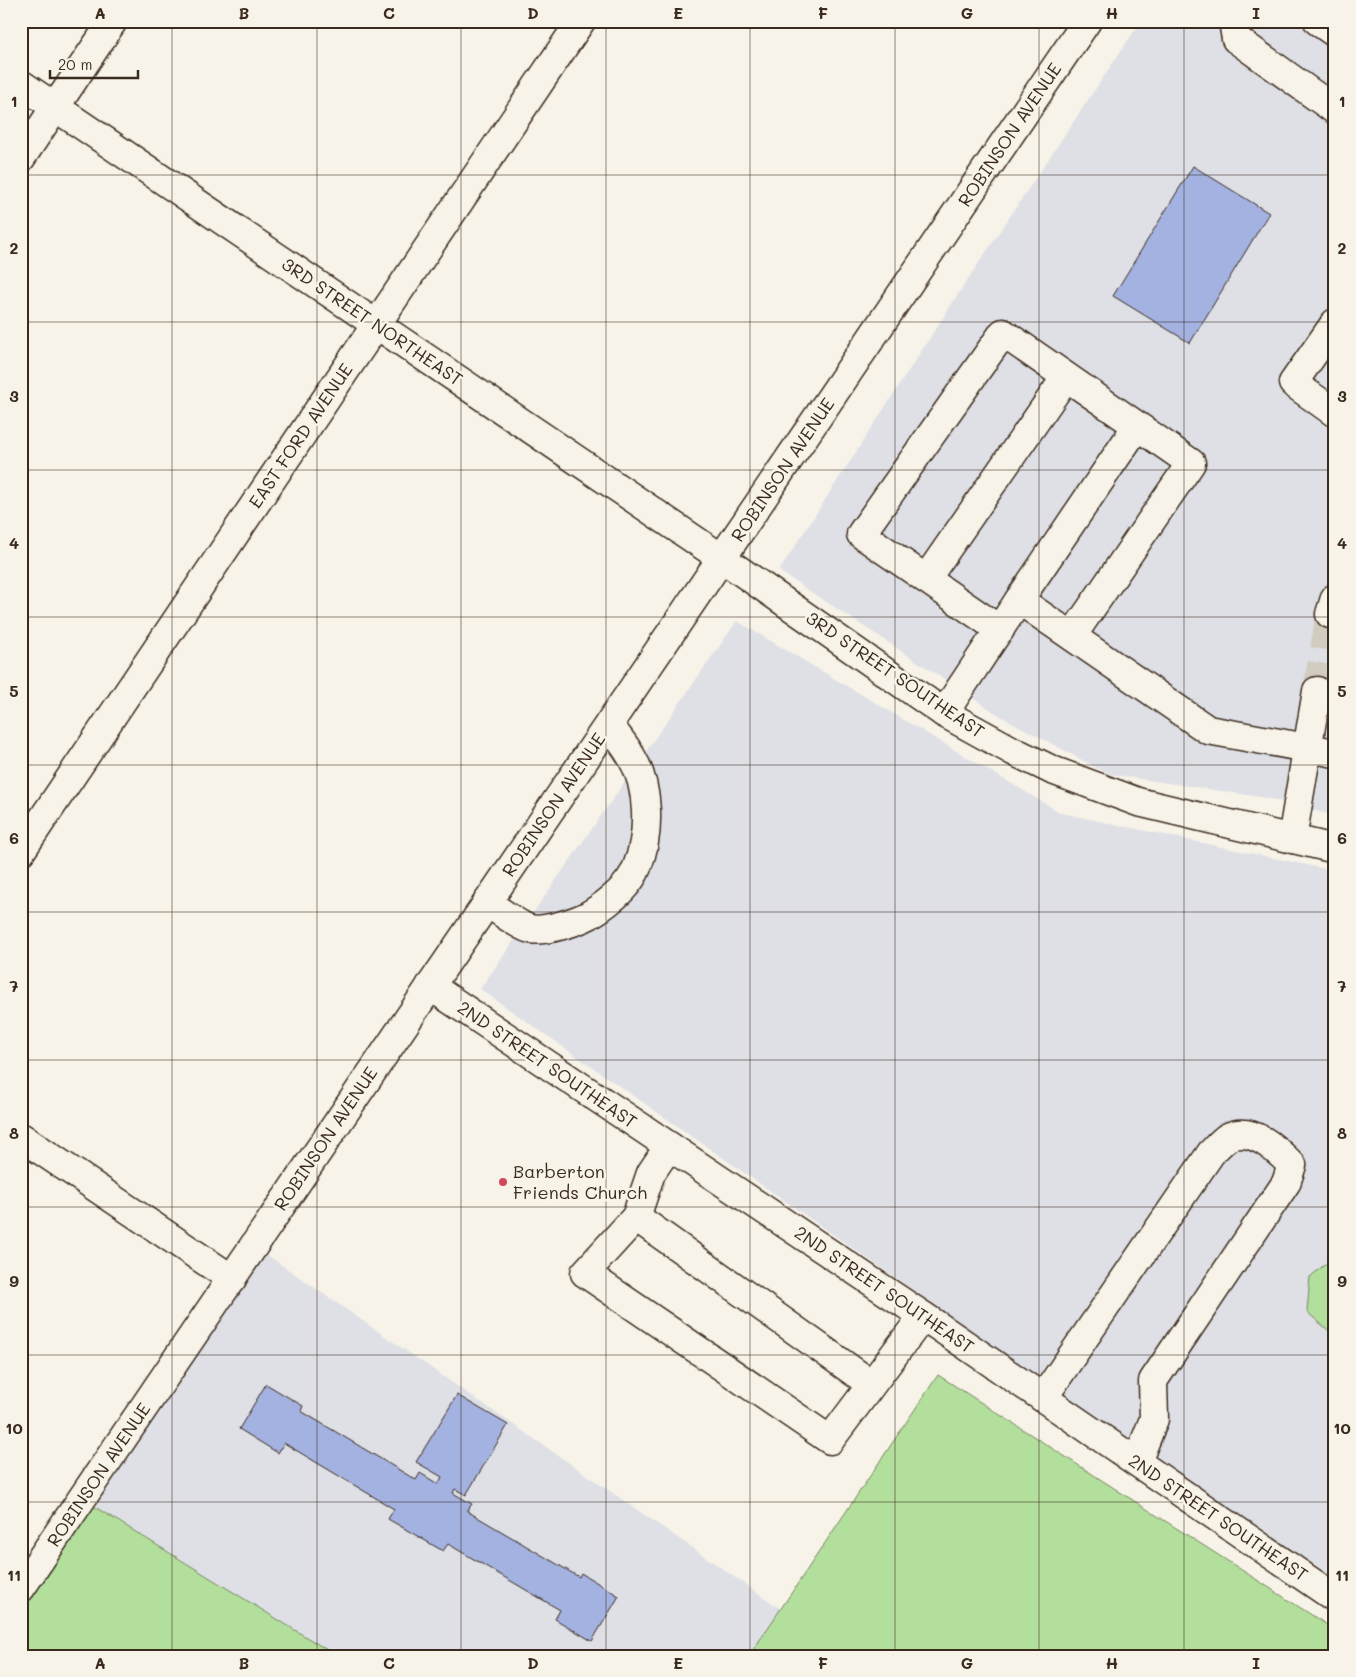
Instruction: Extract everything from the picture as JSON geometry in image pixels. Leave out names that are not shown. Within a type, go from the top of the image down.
[{"type":"street","points":[[21,158],[113,21]]},
{"type":"street","name":"EAST FORD AVENUE","points":[[21,852],[581,21]]},
{"type":"street","name":"ROBINSON AVENUE","points":[[21,1588],[723,559],[1087,21]]},
{"type":"street","points":[[1233,21],[1236,39],[1335,110]]},
{"type":"street","points":[[1318,21],[1335,33]]},
{"type":"street","name":"3RD STREET NORTHEAST","points":[[21,84],[723,559]]},
{"type":"street","points":[[1335,324],[1293,383],[1335,413]]},
{"type":"street","points":[[1000,630],[861,534],[1003,333],[1191,464],[1072,636]]},
{"type":"street","points":[[926,579],[1066,377]]},
{"type":"street","points":[[944,713],[1137,426]]},
{"type":"street","name":"3RD STREET SOUTHEAST","points":[[723,559],[944,713],[1052,770],[1138,802],[1335,849]]},
{"type":"street","points":[[1020,600],[1208,730],[1322,750]]},
{"type":"street","points":[[1292,839],[1322,750],[1317,691]]},
{"type":"street","points":[[487,903],[530,929],[579,921],[604,906],[637,869],[646,838],[645,800],[632,756],[609,724]]},
{"type":"street","name":"2ND STREET SOUTHEAST","points":[[430,986],[923,1316],[1335,1598]]},
{"type":"street","points":[[1043,1398],[1210,1153],[1229,1137],[1250,1135],[1272,1146],[1292,1165],[1286,1183],[1153,1381],[1154,1419],[1137,1462]]},
{"type":"street","points":[[21,1137],[232,1279]]},
{"type":"street","points":[[669,1146],[651,1173],[636,1217],[585,1273],[830,1440],[923,1316]]},
{"type":"street","points":[[636,1217],[872,1384]]},
{"type":"shaded area","points":[[1141,21],[1335,21],[1335,816],[1267,798],[1108,774],[1002,717],[779,571],[968,279]]},
{"type":"shaded area","points":[[737,621],[1061,813],[1335,871],[1335,1578],[1153,1457],[480,989]]},
{"type":"shaded area","points":[[254,1246],[781,1609],[749,1656],[337,1656],[82,1499]]},
{"type":"green space","points":[[1335,1256],[1335,1336],[1307,1312],[1310,1277]]},
{"type":"green space","points":[[938,1375],[1335,1630],[1335,1656],[749,1656]]},
{"type":"green space","points":[[82,1499],[337,1656],[21,1656],[21,1588]]},
{"type":"building","points":[[1193,166],[1269,213],[1190,343],[1113,296]]},
{"type":"building","points":[[266,1384],[303,1406],[301,1411],[416,1480],[420,1473],[438,1484],[442,1477],[416,1462],[457,1395],[508,1425],[466,1495],[455,1489],[453,1493],[472,1504],[467,1511],[579,1577],[581,1573],[619,1596],[592,1641],[555,1619],[560,1610],[448,1544],[443,1551],[388,1519],[394,1509],[284,1443],[278,1453],[239,1429]]},
{"type":"tunnel","points":[[1317,691],[1330,614]]},
{"type":"place","name":"Barberton Friends Church","points":[[503,1182]]}]
